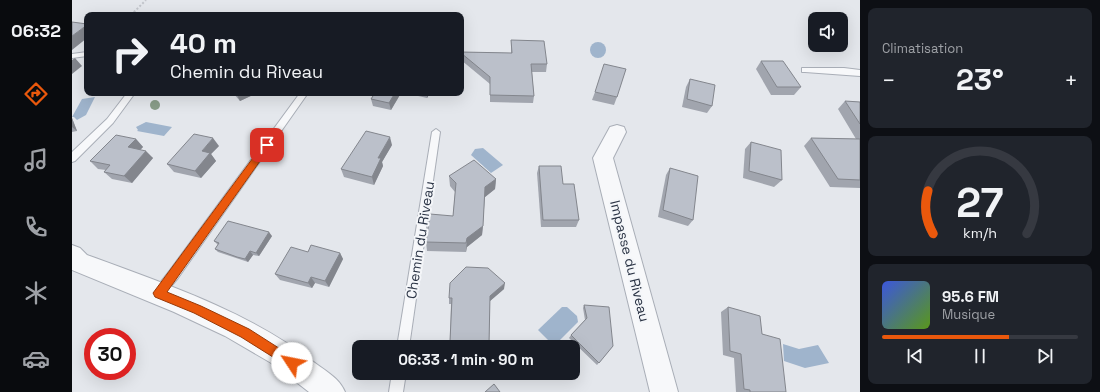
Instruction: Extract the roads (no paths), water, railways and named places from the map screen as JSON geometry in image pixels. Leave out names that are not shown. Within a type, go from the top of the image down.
[{"type":"street","name":"Impasse du Riveau","points":[[617,132],[610,142],[603,158],[664,392]]},
{"type":"street","points":[[72,255],[79,262],[198,309],[245,333],[282,355],[331,392]]},
{"type":"lane","points":[[72,56],[84,54]]},
{"type":"lane","points":[[805,70],[844,71],[860,74]]},
{"type":"lane","points":[[72,158],[110,121],[129,96]]},
{"type":"lane","points":[[158,293],[174,274],[302,96]]},
{"type":"lane","name":"Chemin du Riveau","points":[[404,340],[436,132]]},
{"type":"lane","points":[[396,392],[398,380]]},
{"type":"water","points":[[598,42],[605,47],[606,50],[601,57],[598,58],[591,53],[590,50],[595,43]]},
{"type":"water","points":[[95,97],[86,115],[77,120],[72,117],[82,99]]},
{"type":"water","points":[[146,122],[172,127],[164,136],[137,131],[138,130],[136,127]]},
{"type":"water","points":[[483,148],[503,165],[491,173],[471,155],[475,149]]},
{"type":"water","points":[[562,307],[567,307],[577,316],[578,322],[560,340],[548,340],[538,330]]},
{"type":"water","points":[[783,344],[799,349],[818,345],[829,363],[805,368],[784,361]]}]
